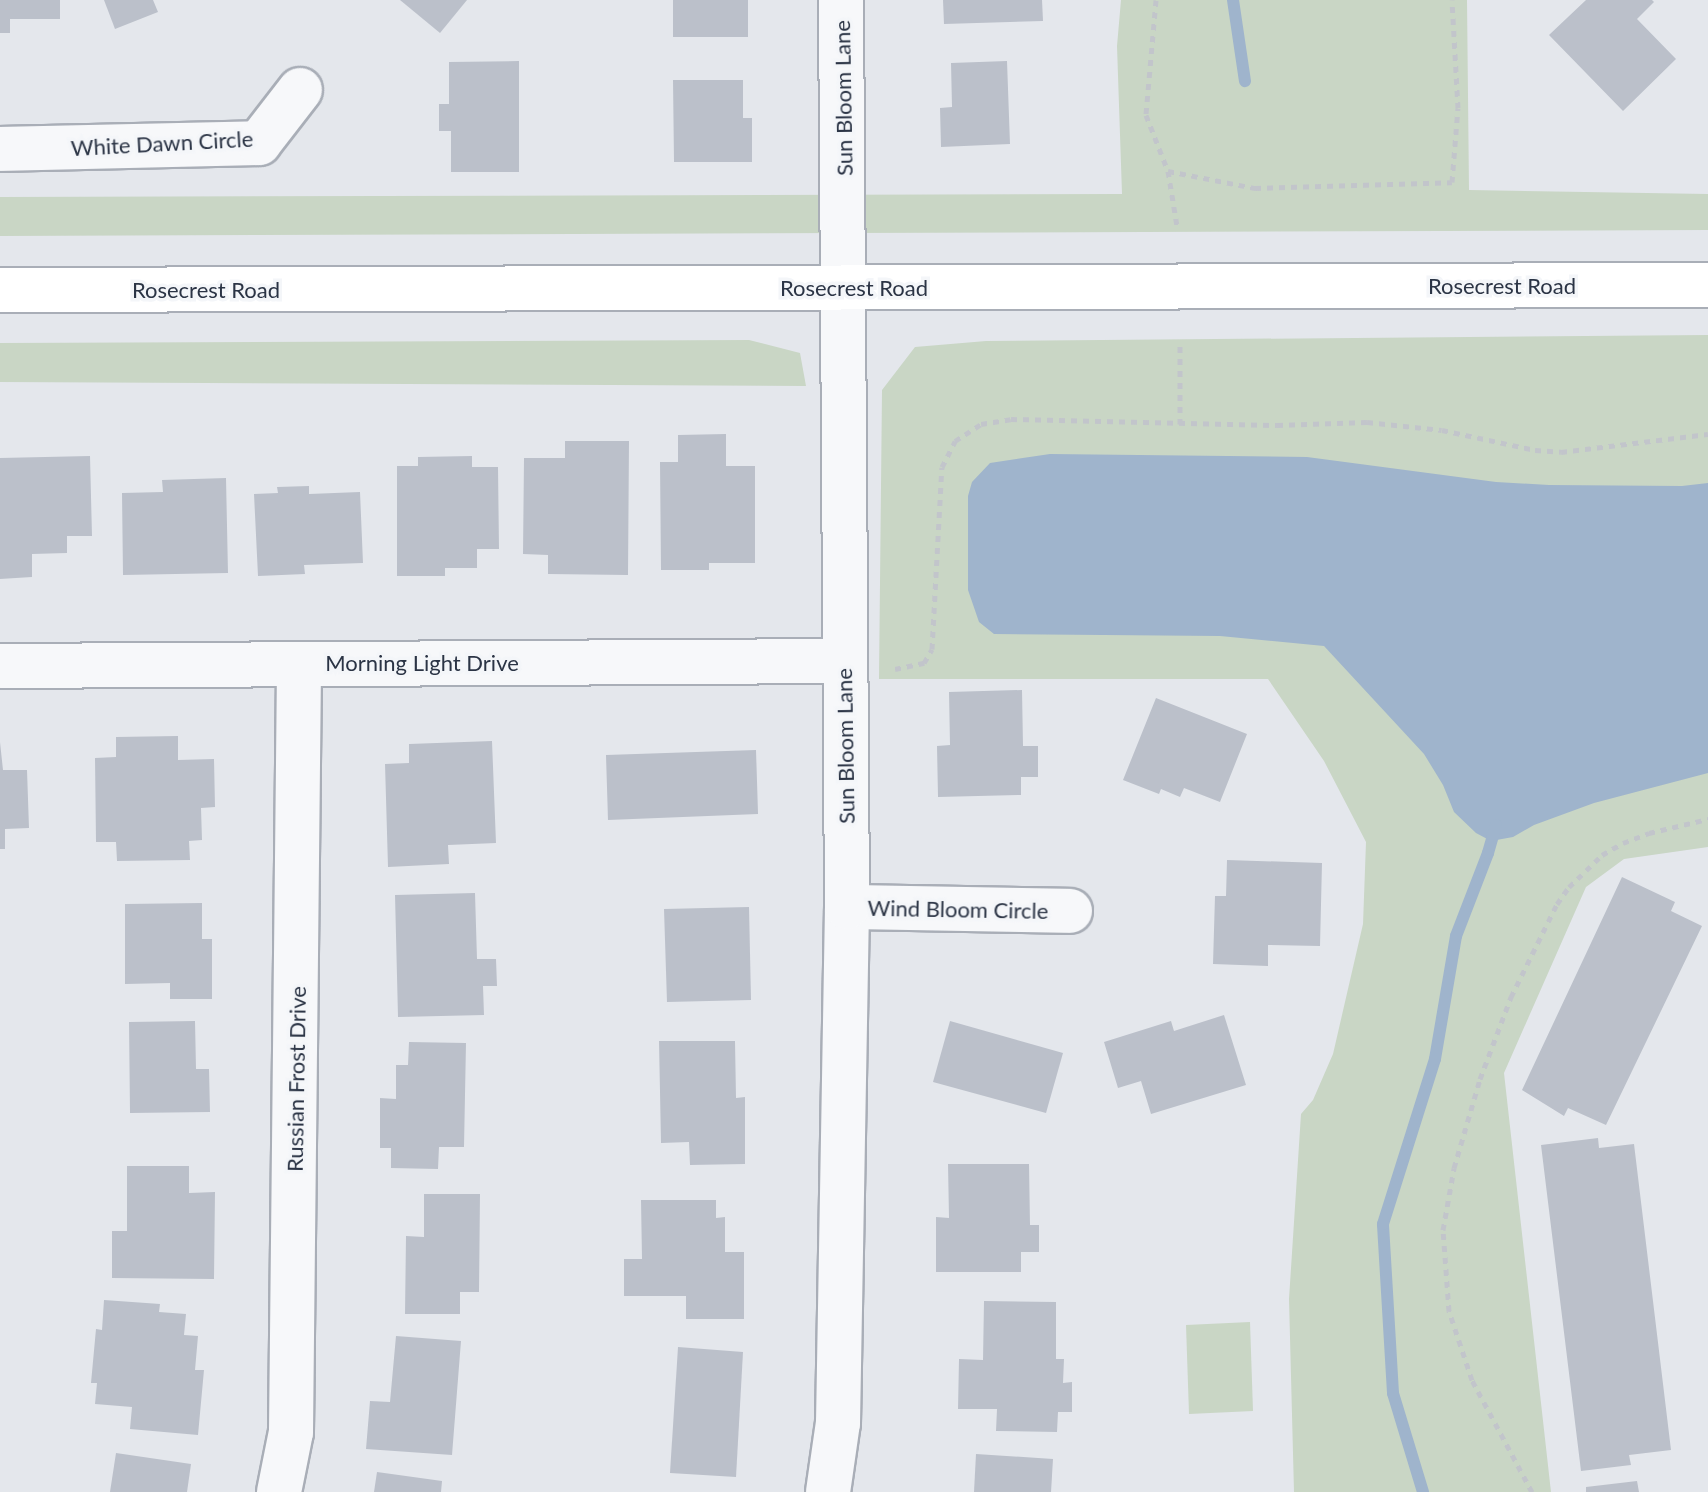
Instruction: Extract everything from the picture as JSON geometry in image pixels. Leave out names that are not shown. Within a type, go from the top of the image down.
[{"type":"main road","name":"Rosecrest Road","points":[[0,290],[1708,285]]},
{"type":"street","name":"Sun Bloom Lane","points":[[828,1492],[838,1423],[847,907],[841,0]]},
{"type":"street","name":"White Dawn Circle","points":[[0,149],[259,143],[300,90]]},
{"type":"street","name":"Morning Light Drive","points":[[0,666],[843,661]]},
{"type":"street","name":"Russian Frost Drive","points":[[279,1492],[291,1432],[299,664]]},
{"type":"street","name":"Wind Bloom Circle","points":[[847,907],[1070,911]]},
{"type":"path","points":[[1156,0],[1146,115],[1168,171],[1177,226]]},
{"type":"path","points":[[1168,171],[1255,188],[1452,182],[1458,108],[1452,0]]},
{"type":"path","points":[[1180,344],[1180,424]]},
{"type":"path","points":[[895,669],[924,663],[932,649],[939,484],[948,451],[967,430],[981,424],[1011,419],[1180,424],[1380,423],[1442,430],[1535,450],[1561,452],[1708,434]]},
{"type":"path","points":[[1532,1492],[1472,1380],[1449,1311],[1443,1230],[1454,1168],[1480,1079],[1511,997],[1557,904],[1569,887],[1602,855],[1623,843],[1649,833],[1708,819]]},
{"type":"green space","points":[[1121,0],[1467,0],[1469,190],[1708,194],[1708,230],[0,236],[0,197],[1122,194],[1117,46]]},
{"type":"green space","points":[[1708,335],[1708,847],[1624,859],[1586,887],[1504,1073],[1551,1492],[1294,1492],[1289,1299],[1301,1114],[1313,1100],[1333,1054],[1363,924],[1366,842],[1324,761],[1268,679],[879,679],[882,390],[915,347],[986,341]]},
{"type":"green space","points":[[749,340],[800,353],[806,386],[0,382],[0,343]]},
{"type":"green space","points":[[1250,1322],[1253,1411],[1189,1414],[1186,1325]]},
{"type":"water","points":[[1050,454],[1307,457],[1496,482],[1549,485],[1682,486],[1708,483],[1708,773],[1594,803],[1534,825],[1513,837],[1491,841],[1476,833],[1454,812],[1443,785],[1424,754],[1324,646],[1220,636],[994,634],[979,622],[968,590],[968,496],[972,482],[990,463]]},
{"type":"building","points":[[0,0],[60,0],[60,19],[10,19],[10,33],[0,33]]},
{"type":"building","points":[[104,0],[153,0],[158,12],[115,29]]},
{"type":"building","points":[[400,0],[467,0],[440,33]]},
{"type":"building","points":[[673,0],[748,0],[748,37],[673,37]]},
{"type":"building","points":[[943,0],[1042,0],[1043,21],[944,24]]},
{"type":"building","points":[[1586,0],[1652,0],[1654,2],[1637,19],[1676,59],[1623,111],[1549,35]]},
{"type":"building","points":[[519,61],[519,172],[451,172],[451,131],[439,131],[439,104],[449,104],[449,62]]},
{"type":"building","points":[[1007,61],[1010,144],[941,147],[940,108],[952,107],[951,63]]},
{"type":"building","points":[[673,80],[743,80],[743,118],[752,118],[752,162],[674,162]]},
{"type":"building","points":[[726,434],[726,466],[755,466],[755,563],[709,563],[709,570],[661,570],[660,462],[678,462],[678,435]]},
{"type":"building","points":[[565,441],[629,441],[628,575],[548,574],[548,555],[523,554],[524,458],[565,458]]},
{"type":"building","points":[[90,456],[92,536],[67,536],[67,553],[32,554],[32,577],[0,579],[0,458]]},
{"type":"building","points":[[472,456],[472,467],[498,467],[499,549],[477,549],[477,568],[445,568],[445,576],[397,576],[397,466],[418,466],[418,457]]},
{"type":"building","points":[[226,478],[228,573],[123,575],[122,493],[163,492],[162,480]]},
{"type":"building","points":[[309,486],[309,494],[360,492],[363,563],[304,565],[305,574],[258,576],[254,494],[278,493],[277,487]]},
{"type":"building","points":[[1022,690],[1023,746],[1038,746],[1038,777],[1021,777],[1021,795],[938,797],[937,746],[950,745],[949,692]]},
{"type":"building","points":[[1156,698],[1247,734],[1220,802],[1184,788],[1180,797],[1161,789],[1159,794],[1123,780]]},
{"type":"building","points":[[178,736],[178,760],[214,759],[215,807],[201,808],[202,840],[189,841],[190,860],[117,861],[116,842],[96,842],[95,758],[116,757],[116,737]]},
{"type":"building","points":[[492,741],[496,843],[448,845],[449,864],[388,867],[385,764],[409,763],[409,744]]},
{"type":"building","points":[[0,742],[3,770],[27,770],[29,828],[5,829],[5,849],[0,849]]},
{"type":"building","points":[[756,750],[758,814],[608,820],[606,755]]},
{"type":"building","points":[[1227,860],[1322,863],[1320,946],[1268,945],[1268,966],[1213,964],[1215,896],[1226,896]]},
{"type":"building","points":[[1622,877],[1675,902],[1671,911],[1702,926],[1606,1125],[1568,1108],[1564,1116],[1522,1090]]},
{"type":"building","points":[[475,893],[477,959],[496,959],[497,986],[483,986],[484,1015],[398,1017],[395,895]]},
{"type":"building","points":[[202,903],[202,939],[212,939],[212,999],[170,999],[170,983],[125,984],[125,904]]},
{"type":"building","points":[[749,907],[751,1000],[667,1002],[664,909]]},
{"type":"building","points":[[1224,1015],[1246,1085],[1151,1114],[1141,1081],[1118,1088],[1104,1042],[1171,1021],[1174,1031]]},
{"type":"building","points":[[195,1021],[196,1069],[209,1069],[210,1112],[130,1113],[129,1022]]},
{"type":"building","points":[[950,1021],[1063,1053],[1046,1113],[933,1082]]},
{"type":"building","points":[[659,1041],[735,1041],[736,1098],[745,1097],[745,1164],[690,1165],[689,1142],[661,1143]]},
{"type":"building","points":[[409,1042],[466,1043],[464,1147],[439,1147],[438,1169],[391,1168],[391,1148],[380,1148],[380,1098],[396,1099],[396,1065],[408,1065]]},
{"type":"building","points":[[1598,1138],[1599,1148],[1634,1144],[1671,1450],[1629,1455],[1631,1465],[1581,1471],[1541,1145]]},
{"type":"building","points":[[948,1164],[1029,1164],[1030,1225],[1039,1225],[1039,1252],[1021,1252],[1021,1272],[936,1272],[936,1217],[949,1218]]},
{"type":"building","points":[[127,1166],[189,1166],[189,1193],[215,1192],[214,1279],[112,1278],[112,1231],[127,1231]]},
{"type":"building","points":[[424,1194],[480,1194],[479,1292],[460,1292],[460,1314],[405,1314],[406,1236],[424,1237]]},
{"type":"building","points":[[641,1200],[716,1200],[716,1218],[725,1217],[725,1252],[744,1252],[744,1319],[686,1319],[686,1296],[624,1296],[624,1259],[642,1259]]},
{"type":"building","points":[[104,1300],[160,1304],[159,1312],[186,1314],[184,1335],[198,1336],[195,1370],[204,1370],[198,1435],[130,1429],[132,1407],[95,1404],[97,1383],[91,1383],[96,1329],[102,1330]]},
{"type":"building","points":[[984,1301],[1056,1302],[1056,1359],[1064,1359],[1063,1383],[1072,1382],[1072,1412],[1058,1412],[1057,1432],[996,1431],[997,1409],[958,1409],[959,1359],[983,1360]]},
{"type":"building","points":[[396,1336],[461,1341],[452,1455],[366,1449],[370,1401],[390,1402]]},
{"type":"building","points":[[678,1347],[743,1352],[736,1477],[670,1473]]},
{"type":"building","points":[[116,1453],[191,1464],[187,1492],[110,1492]]},
{"type":"building","points":[[976,1454],[1053,1459],[1051,1492],[974,1492]]},
{"type":"building","points":[[377,1472],[442,1481],[441,1492],[374,1492]]},
{"type":"building","points":[[1637,1481],[1639,1492],[1586,1492],[1586,1487]]},
{"type":"waterway","points":[[1233,0],[1245,81]]},
{"type":"waterway","points":[[1423,1492],[1393,1393],[1383,1224],[1435,1059],[1456,936],[1496,825]]}]
